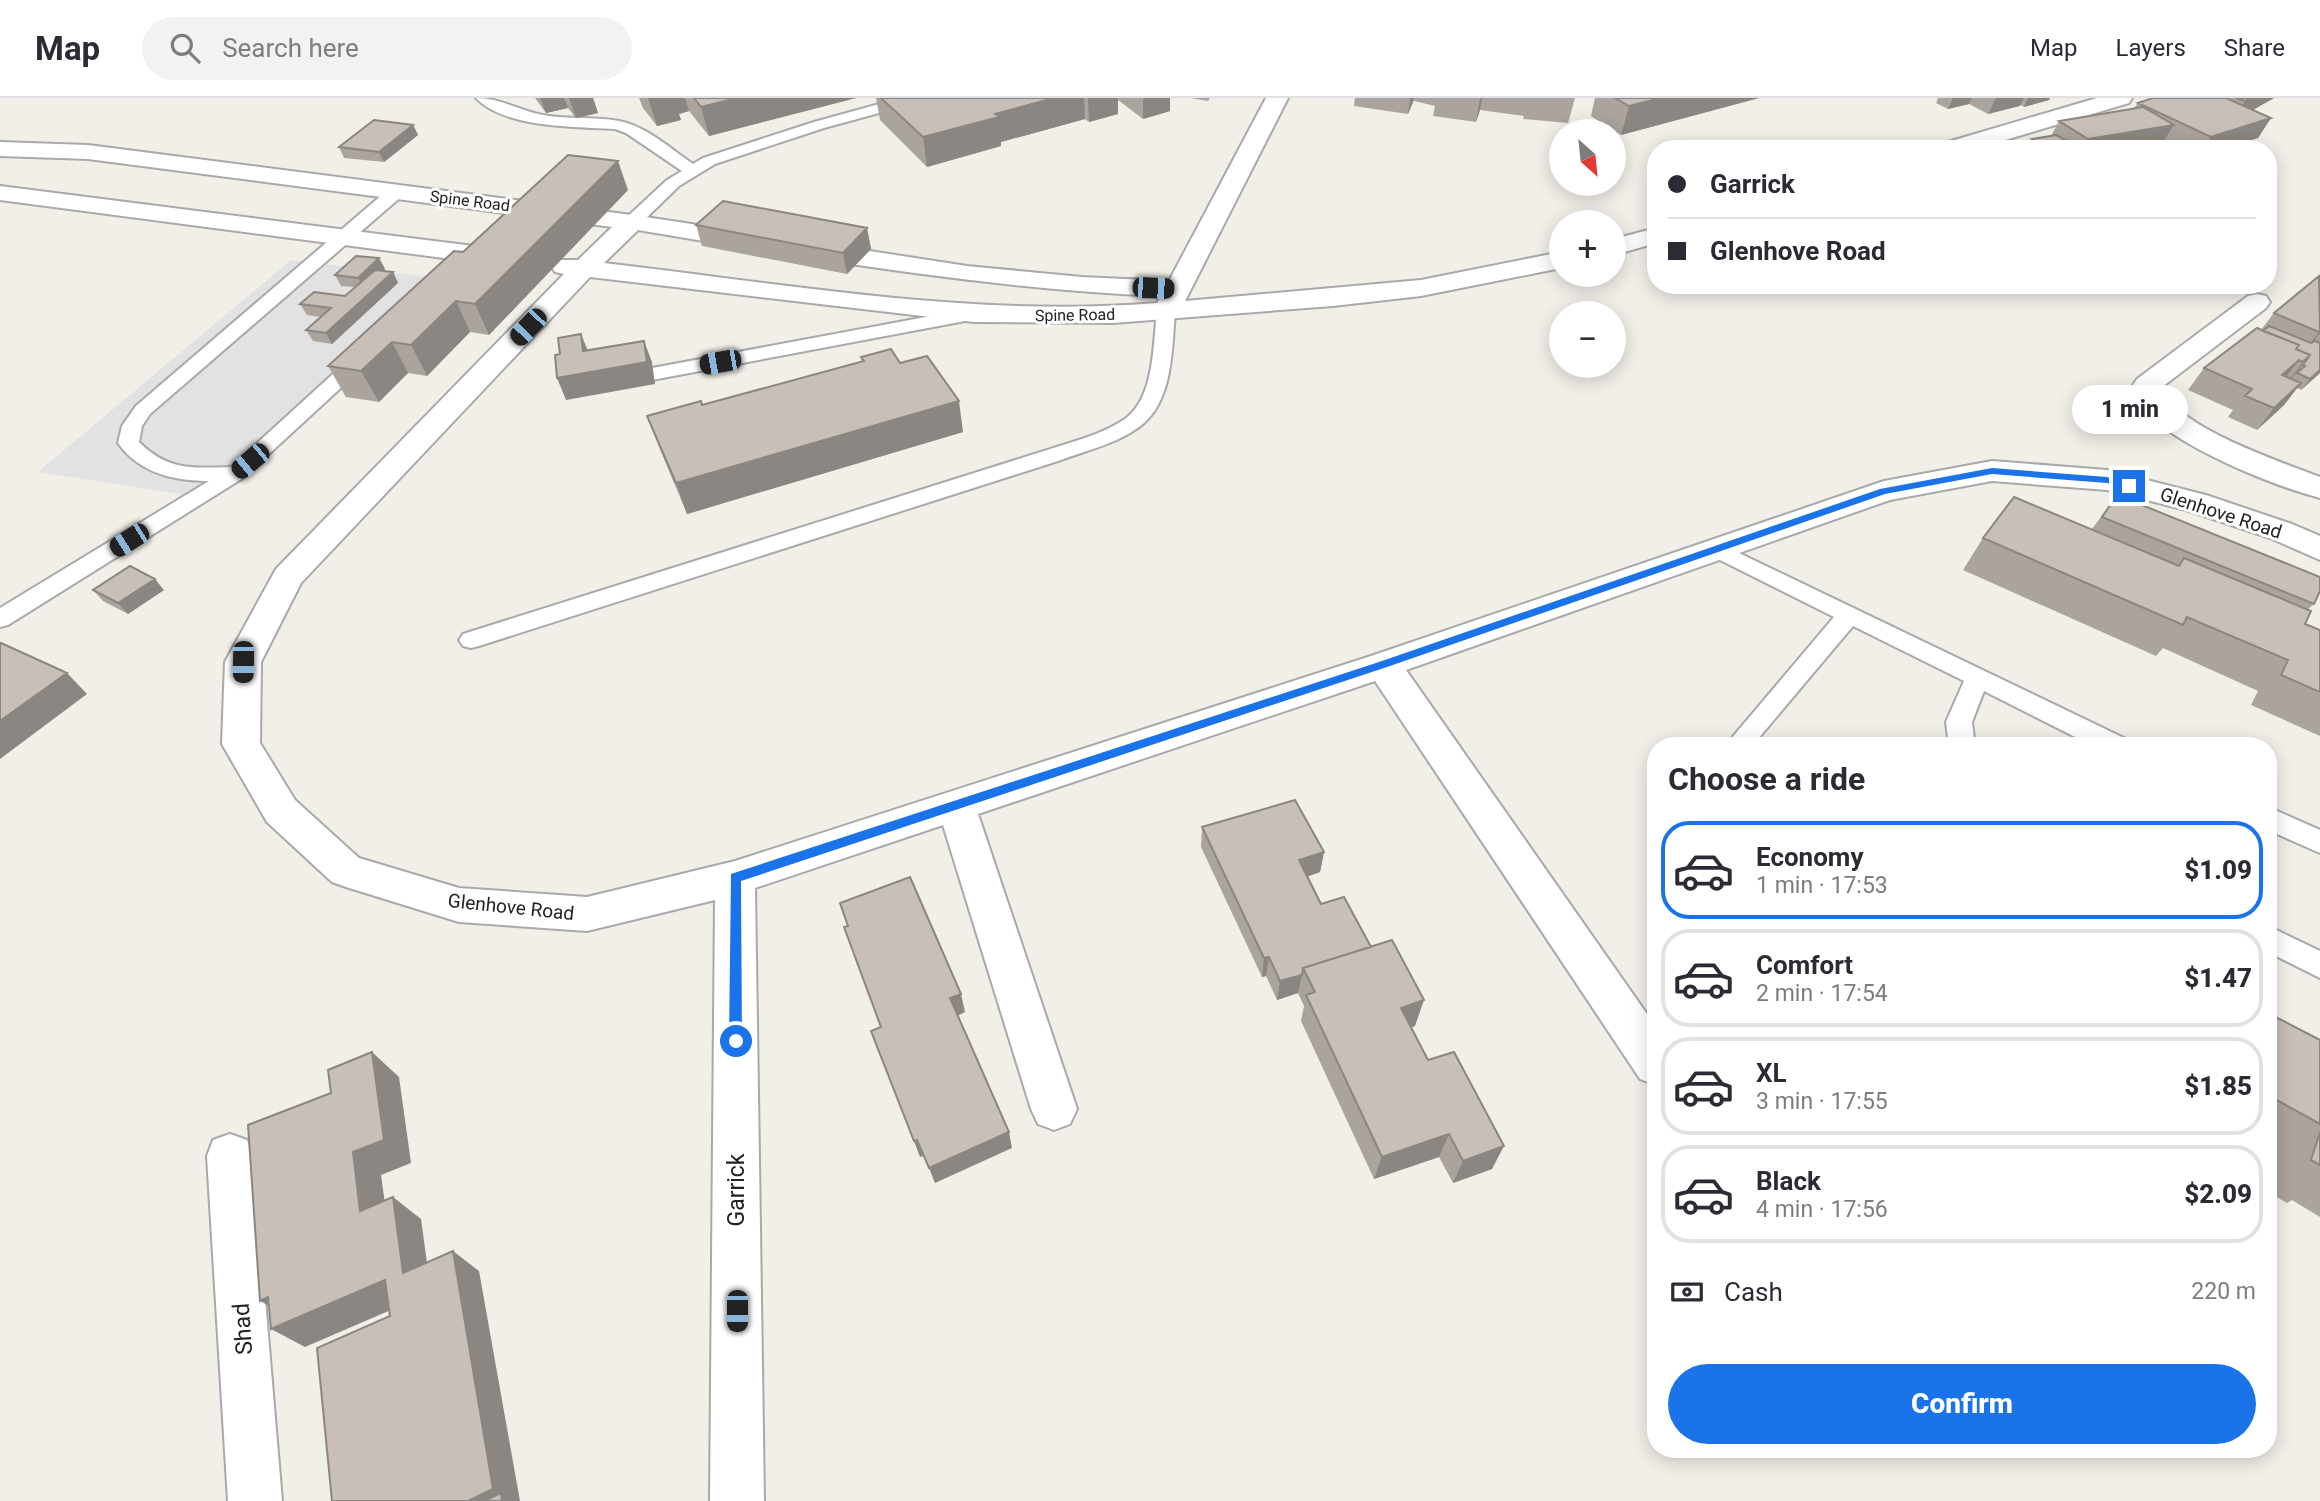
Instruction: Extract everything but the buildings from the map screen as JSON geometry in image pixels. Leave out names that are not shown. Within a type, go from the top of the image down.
[{"type":"street","points":[[1171,300],[1278,98]]},
{"type":"street","points":[[1979,140],[2121,98]]},
{"type":"street","name":"Spine Road","points":[[0,149],[88,152],[517,207],[967,274],[1082,285],[1171,300],[1241,303],[1333,298],[1421,288],[1549,262]]},
{"type":"street","points":[[181,216],[245,172]]},
{"type":"street","name":"Spine Road","points":[[0,193],[345,238],[481,247],[537,262],[583,269],[974,314],[1100,315],[1171,300]]},
{"type":"street","name":"Glenhove Road","points":[[632,222],[583,269],[288,577],[243,662],[241,744],[281,811],[345,870],[459,905],[587,915],[735,878],[956,806],[1383,664],[1884,491],[1992,471],[2107,480],[2195,502],[2281,531],[2320,549]]},
{"type":"street","points":[[1626,244],[1647,238]]},
{"type":"street","points":[[2257,302],[2147,386],[2153,403],[2201,437],[2320,488]]},
{"type":"street","points":[[1383,664],[1647,1052]]},
{"type":"street","points":[[956,806],[1054,1109]]},
{"type":"street","name":"Garrick","points":[[735,878],[737,1501]]},
{"type":"street","name":"Shad","points":[[230,1156],[255,1501]]},
{"type":"lane","points":[[484,98],[509,111],[545,120],[624,127],[692,170]]},
{"type":"lane","points":[[632,222],[673,183],[709,161],[768,141],[918,98]]},
{"type":"lane","points":[[236,473],[185,474],[154,467],[128,443],[132,426],[143,410],[396,192]]},
{"type":"lane","points":[[481,247],[517,207]]},
{"type":"lane","points":[[471,640],[1051,456],[1116,430],[1139,417],[1150,398],[1160,370],[1171,300]]},
{"type":"lane","points":[[620,380],[974,314]]},
{"type":"lane","points":[[0,619],[236,473],[380,342]]},
{"type":"lane","points":[[1714,548],[2099,737]]},
{"type":"lane","points":[[1745,737],[1849,615]]},
{"type":"lane","points":[[1961,737],[1959,722],[1978,677]]},
{"type":"lane","points":[[2277,822],[2320,842]]},
{"type":"lane","points":[[2277,943],[2320,965]]},
{"type":"shaded area","points":[[291,260],[437,278],[207,498],[38,472]]},
{"type":"route","points":[[736,1041],[735,878],[1383,664],[1884,491],[1992,471],[2107,480],[2129,486]]}]
